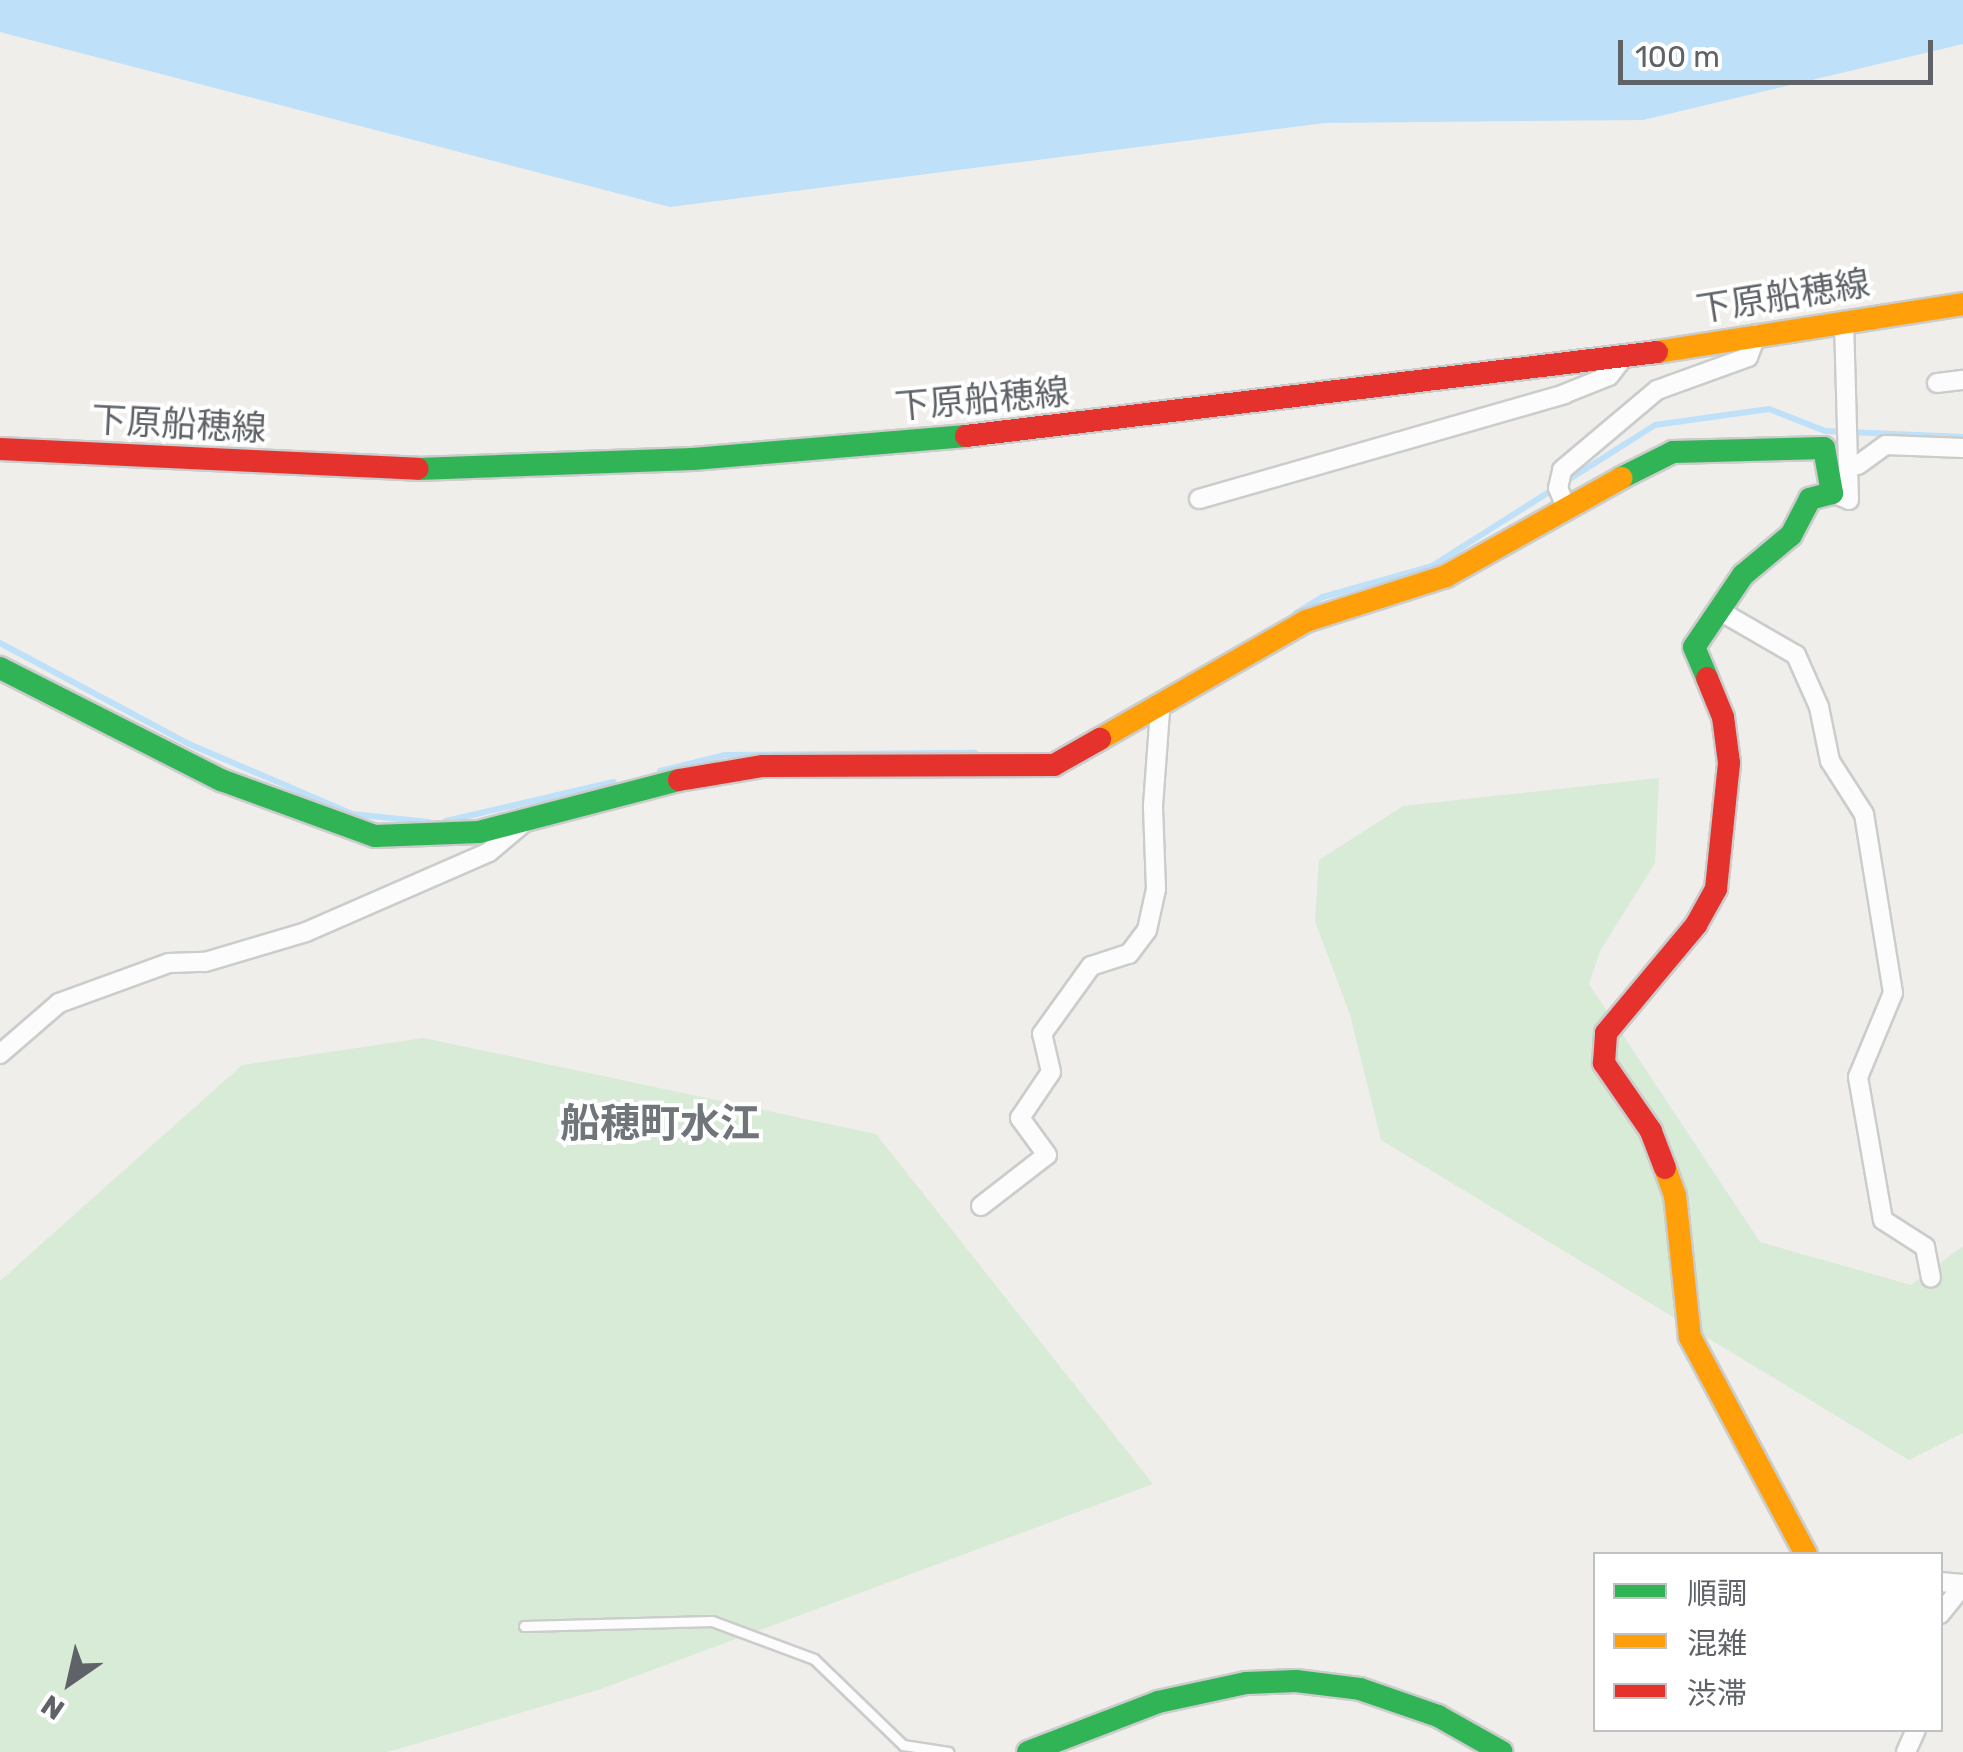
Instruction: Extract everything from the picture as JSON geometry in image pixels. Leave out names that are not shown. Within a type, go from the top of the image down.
[{"type":"street","name":"下原船穂線","points":[[0,449],[376,470],[693,459],[1045,430],[1624,357],[1963,304]]},
{"type":"street","points":[[1805,1552],[1690,1337],[1674,1195],[1652,1131],[1604,1063],[1606,1033],[1696,925],[1716,889],[1729,763],[1719,702],[1694,647],[1743,575],[1791,535],[1810,499],[1832,494],[1849,500],[1852,441],[1844,322]]},
{"type":"street","points":[[1561,496],[1562,470],[1658,390],[1748,356],[1757,334]]},
{"type":"street","points":[[1199,498],[1564,394],[1609,376],[1624,357]]},
{"type":"street","points":[[1938,384],[1963,380]]},
{"type":"street","points":[[1832,494],[1843,463],[1886,444],[1963,448]]},
{"type":"street","points":[[0,668],[221,780],[375,836],[464,833],[526,822],[651,785],[764,766],[1054,765],[1160,710],[1334,607],[1437,580],[1561,496],[1673,452],[1699,446],[1815,446],[1843,463]]},
{"type":"street","points":[[1718,610],[1796,655],[1820,708],[1830,760],[1864,814],[1894,994],[1858,1077],[1883,1220],[1925,1247],[1931,1276]]},
{"type":"street","points":[[981,1206],[1047,1155],[1020,1118],[1050,1072],[1042,1034],[1091,966],[1129,954],[1147,930],[1156,890],[1152,806],[1160,710]]},
{"type":"street","points":[[0,1054],[60,1003],[169,963],[205,962],[306,932],[489,852],[526,822]]},
{"type":"street","points":[[1943,1610],[1963,1585]]},
{"type":"street","points":[[1028,1752],[1158,1702],[1246,1683],[1296,1681],[1360,1689],[1438,1716],[1502,1752]]},
{"type":"lane","points":[[524,1626],[712,1621],[814,1659],[903,1745],[948,1752]]},
{"type":"green space","points":[[1659,778],[1655,863],[1600,951],[1589,984],[1760,1242],[1911,1285],[1963,1246],[1963,1433],[1909,1460],[1381,1140],[1350,1015],[1315,921],[1319,860],[1403,806]]},
{"type":"green space","points":[[424,1038],[876,1134],[1153,1484],[601,1689],[388,1752],[0,1752],[0,1281],[242,1065]]},
{"type":"water","points":[[0,0],[1963,0],[1963,44],[1643,120],[1325,123],[670,207],[0,32]]},
{"type":"waterway","points":[[1296,613],[1323,597],[1432,566],[1655,425],[1769,409],[1825,431],[1963,437]]},
{"type":"waterway","points":[[0,643],[189,744],[352,814],[429,822]]},
{"type":"waterway","points":[[660,771],[725,755],[975,753]]},
{"type":"waterway","points":[[446,821],[614,782]]},
{"type":"traffic: fast","points":[[418,469],[693,459],[966,436]]},
{"type":"traffic: fast","points":[[1621,478],[1673,452],[1824,448],[1832,493],[1810,499],[1791,535],[1743,575],[1694,647],[1707,678]]},
{"type":"traffic: fast","points":[[0,668],[221,780],[375,836],[479,832],[679,780]]},
{"type":"traffic: fast","points":[[1028,1752],[1158,1702],[1246,1683],[1296,1681],[1360,1689],[1438,1716],[1502,1752]]},
{"type":"traffic: slow","points":[[1657,352],[1963,304]]},
{"type":"traffic: slow","points":[[1100,739],[1306,621],[1446,576],[1621,478]]},
{"type":"traffic: slow","points":[[1665,1168],[1675,1195],[1690,1337],[1805,1552]]},
{"type":"traffic: jam","points":[[966,436],[1657,352]]},
{"type":"traffic: jam","points":[[0,449],[418,469]]},
{"type":"traffic: jam","points":[[1665,1168],[1651,1131],[1604,1063],[1606,1033],[1696,925],[1716,889],[1729,763],[1723,717],[1707,678]]},
{"type":"traffic: jam","points":[[679,780],[763,766],[1054,765],[1100,739]]},
{"type":"district","name":"船穂町水江","points":[[660,1124]]}]
